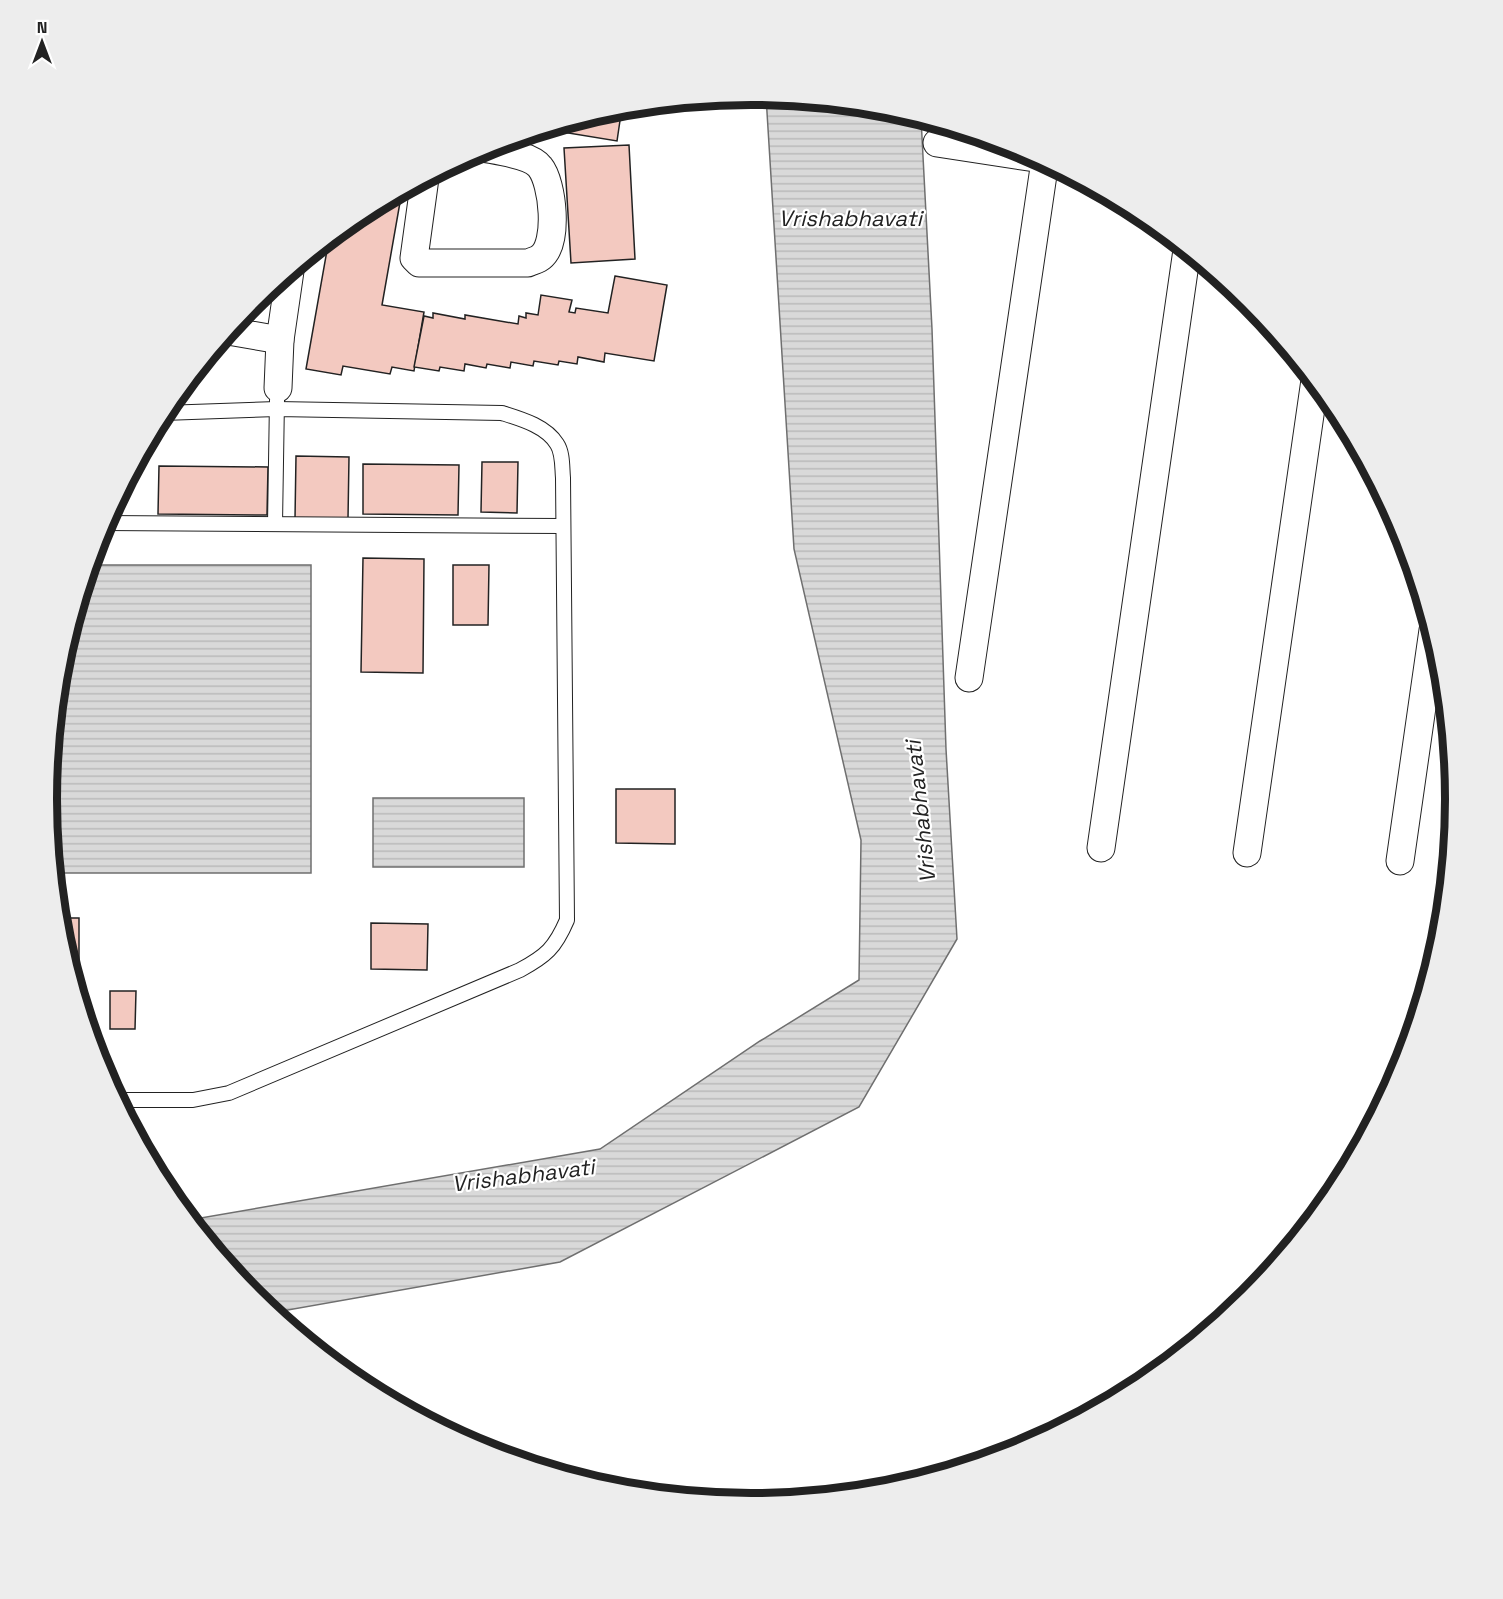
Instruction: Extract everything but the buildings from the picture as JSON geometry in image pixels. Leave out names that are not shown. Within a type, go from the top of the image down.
[{"type":"street","points":[[938,143],[1006,154]]},
{"type":"street","points":[[424,188],[414,258],[419,263],[528,263],[543,257],[551,238],[551,197],[546,176],[531,159],[501,152]]},
{"type":"street","points":[[969,678],[1043,170]]},
{"type":"street","points":[[1101,848],[1186,258]]},
{"type":"street","points":[[277,398],[280,340],[288,282]]},
{"type":"street","points":[[238,333],[280,340]]},
{"type":"street","points":[[1247,853],[1313,392]]},
{"type":"street","points":[[1400,861],[1430,652]]},
{"type":"lane","points":[[126,1100],[193,1100],[229,1094],[520,970],[544,957],[558,942],[567,920],[564,477],[562,458],[557,444],[543,430],[521,418],[502,413],[277,398],[176,411]]},
{"type":"lane","points":[[275,524],[277,398]]},
{"type":"lane","points":[[115,523],[564,526]]},
{"type":"water","name":"Vrishabhavati","points":[[767,105],[842,111],[887,118],[921,127],[932,329],[946,749],[957,939],[859,1107],[560,1262],[282,1311],[229,1257],[198,1218],[600,1149],[760,1041],[859,980],[861,840],[794,549]]},
{"type":"water","points":[[98,565],[311,565],[311,873],[61,873],[57,800],[58,754],[63,709],[70,664]]},
{"type":"water","points":[[373,798],[524,798],[524,867],[373,867]]}]
